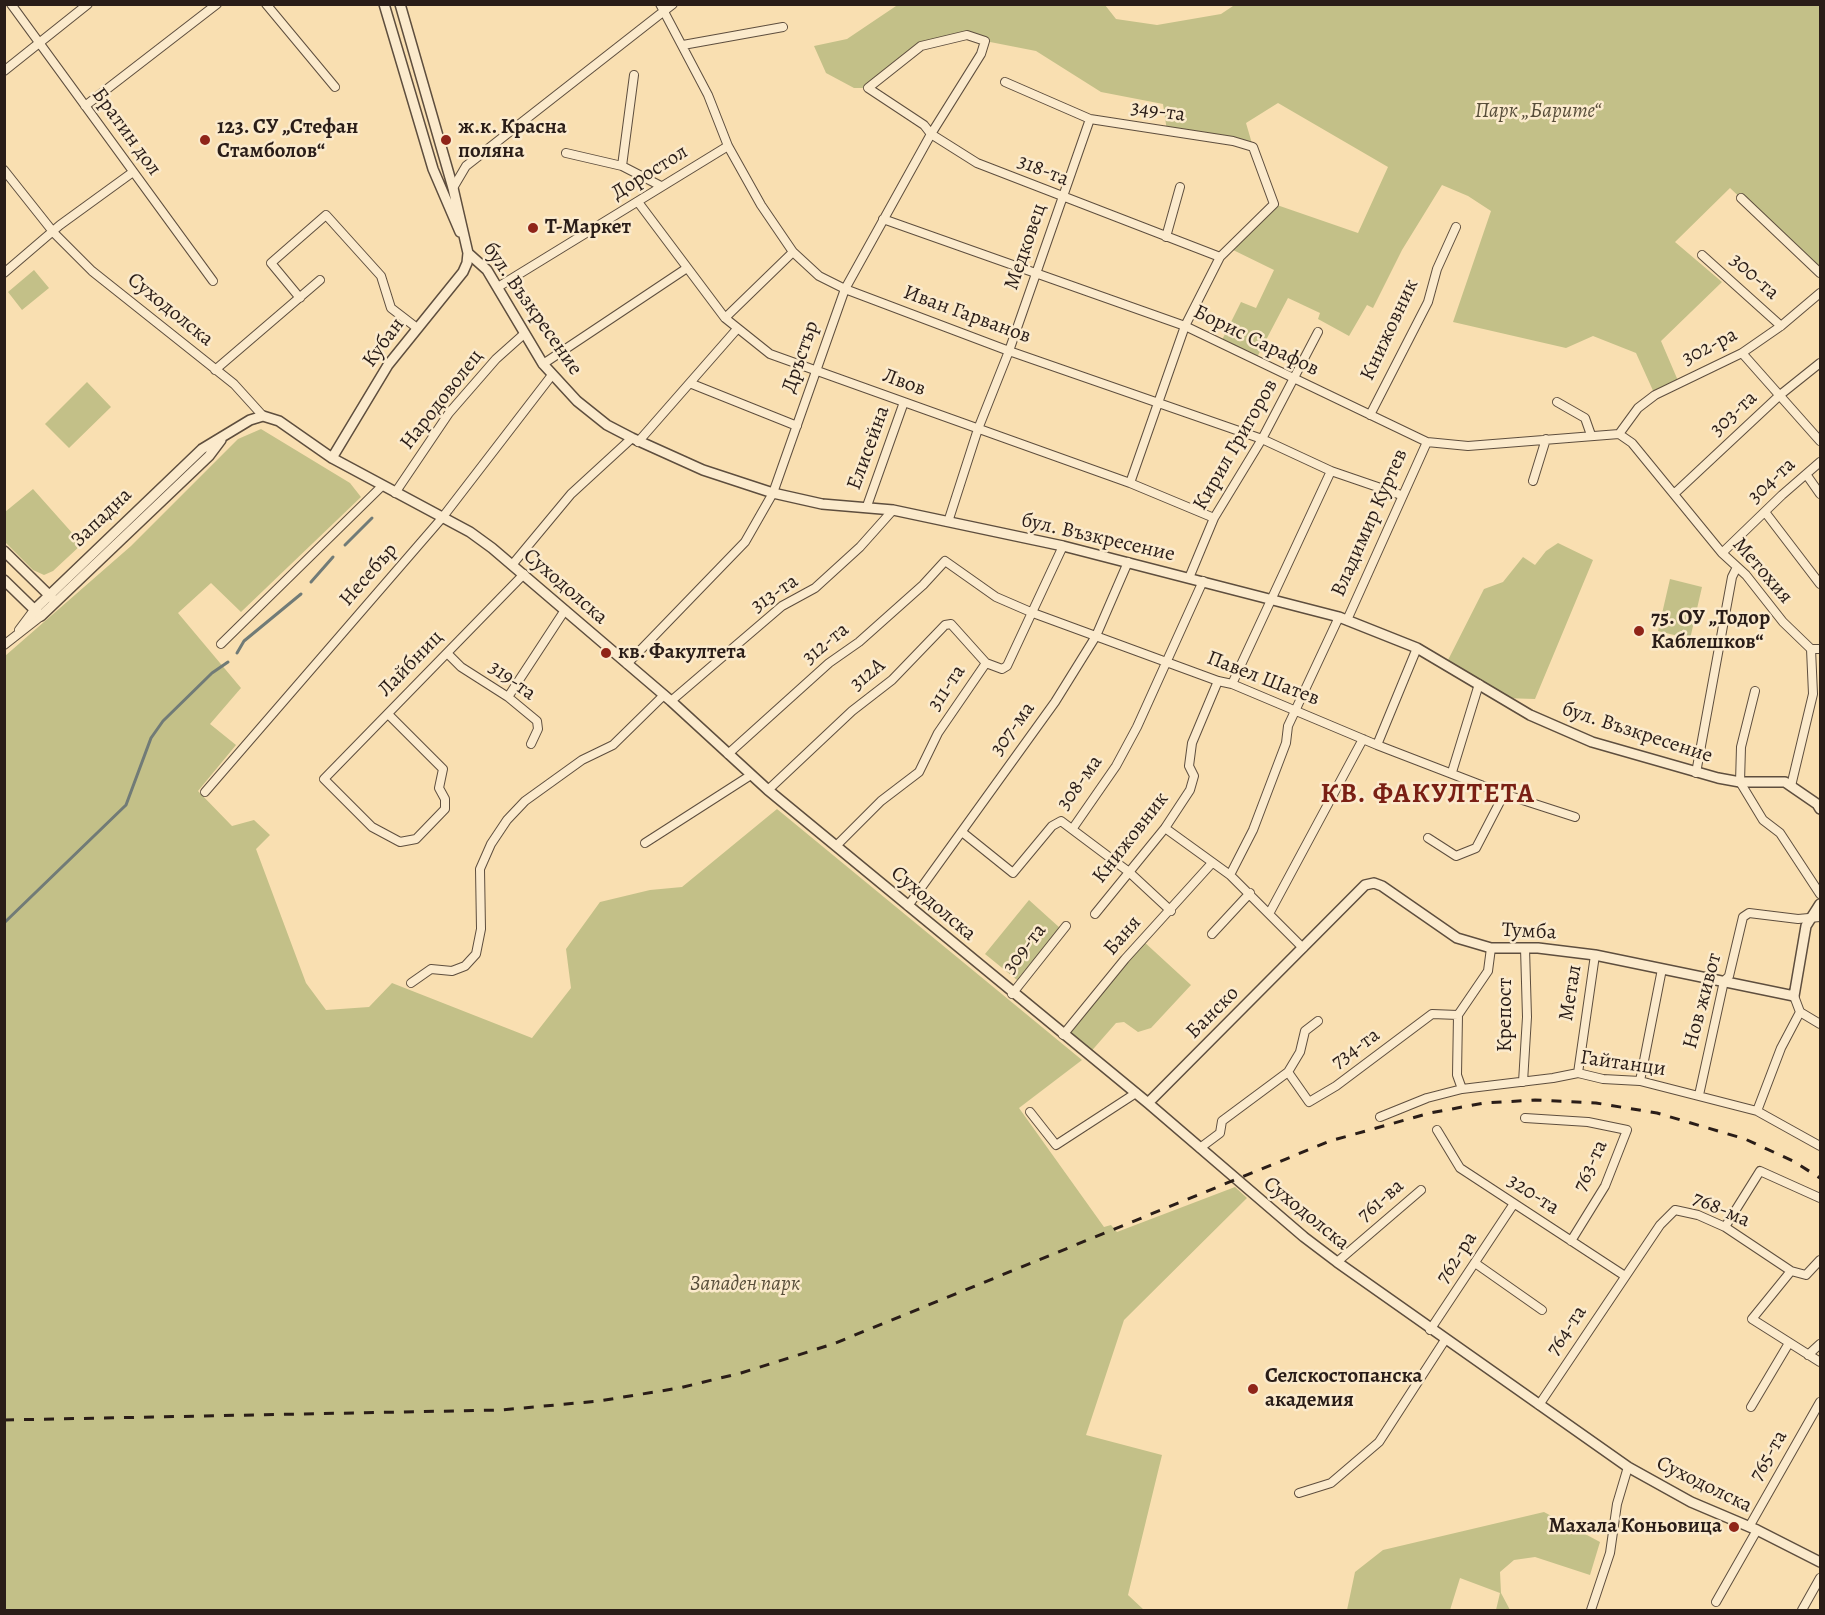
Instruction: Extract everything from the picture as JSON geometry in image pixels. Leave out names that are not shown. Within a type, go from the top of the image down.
[{"type":"street","name":"Братин дол","points":[[11,4],[213,281]]},
{"type":"street","points":[[4,71],[88,4]]},
{"type":"street","points":[[85,106],[217,4]]},
{"type":"street","points":[[266,4],[335,87]]},
{"type":"street","name":"бул. Възкресение","points":[[384,4],[432,169],[452,218],[466,242]]},
{"type":"street","name":"бул. Възкресение","points":[[400,4],[453,188],[468,253],[487,270],[543,364],[577,401],[607,425],[703,470],[773,493],[822,504],[893,510],[1063,546],[1270,598],[1343,619],[1417,648],[1530,715],[1592,742],[1695,773],[1740,782],[1785,782],[1791,786]]},
{"type":"street","points":[[453,188],[466,166],[662,8],[673,4]]},
{"type":"street","name":"Иван Гарванов","points":[[662,8],[683,45],[728,146],[761,205],[793,252],[819,276],[845,289],[1009,351],[1157,401],[1262,440],[1332,471],[1401,495]]},
{"type":"street","points":[[683,45],[783,27]]},
{"type":"street","name":"Дръстър","points":[[627,664],[745,542],[773,493],[814,370],[845,289],[931,134],[981,54],[985,41],[967,35],[921,46],[868,88]]},
{"type":"street","points":[[622,166],[634,75]]},
{"type":"street","name":"349-та","points":[[1005,82],[1090,119],[1233,141],[1253,147],[1274,204],[1220,257]]},
{"type":"street","name":"318-та","points":[[868,88],[977,164],[1220,257]]},
{"type":"street","name":"Медковец","points":[[948,522],[978,429],[1009,351],[1090,119]]},
{"type":"street","name":"Доростол","points":[[498,287],[728,146]]},
{"type":"street","points":[[566,153],[622,166],[661,186]]},
{"type":"street","name":"Суходолска","points":[[4,170],[54,233],[92,271],[234,384],[262,416],[279,421],[332,458],[470,532],[524,574],[668,698],[751,776],[1012,994],[1148,1103],[1304,1237],[1430,1330],[1628,1467],[1691,1502],[1753,1528],[1821,1562]]},
{"type":"street","points":[[4,273],[133,172]]},
{"type":"street","points":[[1166,237],[1180,187]]},
{"type":"street","points":[[1741,198],[1821,273]]},
{"type":"street","name":"Лвов","points":[[638,202],[725,318],[770,354],[1130,483],[1214,518]]},
{"type":"street","points":[[300,298],[272,263],[326,215],[381,276],[391,308],[417,328]]},
{"type":"street","name":"Борис Сарафов","points":[[884,219],[1185,326],[1427,442],[1468,446],[1619,434]]},
{"type":"street","name":"Книжовник","points":[[1370,415],[1428,302],[1437,269],[1456,227]]},
{"type":"street","points":[[725,318],[793,252]]},
{"type":"street","name":"Кубан","points":[[332,458],[388,365],[463,272],[468,253]]},
{"type":"street","name":"300-та","points":[[1702,255],[1781,326]]},
{"type":"street","points":[[1130,483],[1185,326],[1220,257]]},
{"type":"street","points":[[543,364],[687,268]]},
{"type":"street","points":[[215,369],[320,280]]},
{"type":"street","name":"302-ра","points":[[1619,434],[1638,408],[1654,394],[1742,353],[1781,326],[1821,293]]},
{"type":"street","points":[[512,565],[571,494],[635,440],[692,384],[737,329]]},
{"type":"street","name":"Кирил Григоров","points":[[1189,578],[1214,518],[1262,440],[1317,332]]},
{"type":"street","name":"Народоволец","points":[[395,493],[448,413],[496,359],[524,334]]},
{"type":"street","points":[[1742,353],[1821,441]]},
{"type":"street","name":"303-та","points":[[1674,494],[1780,395],[1821,363]]},
{"type":"street","name":"Несебър","points":[[205,792],[442,518],[552,375]]},
{"type":"street","points":[[692,384],[797,426]]},
{"type":"street","name":"Елисейна","points":[[867,506],[904,402]]},
{"type":"street","points":[[1557,402],[1585,418],[1591,435]]},
{"type":"street","name":"Западна","points":[[4,645],[209,456],[223,438],[250,420],[262,416]]},
{"type":"street","name":"Метохия","points":[[1619,434],[1632,443],[1722,553],[1737,567],[1783,622],[1811,649]]},
{"type":"street","points":[[1533,481],[1546,439]]},
{"type":"street","name":"Владимир Куртев","points":[[1230,875],[1253,830],[1296,709],[1343,619],[1427,442]]},
{"type":"street","name":"304-та","points":[[1722,553],[1821,462]]},
{"type":"street","points":[[1232,684],[1270,598],[1332,471]]},
{"type":"street","points":[[1806,474],[1821,494]]},
{"type":"street","points":[[220,644],[382,486]]},
{"type":"street","name":"313-та","points":[[411,983],[431,969],[452,971],[465,966],[476,954],[481,929],[480,869],[491,844],[507,820],[525,801],[582,760],[613,745],[782,606],[815,588],[860,547],[893,510]]},
{"type":"street","points":[[1765,512],[1821,584]]},
{"type":"street","name":"311-та","points":[[836,846],[881,801],[919,772],[938,733],[986,663],[1002,669],[1007,666],[1063,546]]},
{"type":"street","points":[[4,551],[52,599]]},
{"type":"street","name":"Павел Шатев","points":[[945,561],[996,597],[1033,613],[1218,681],[1232,684],[1377,745],[1452,772],[1504,794],[1575,817]]},
{"type":"street","name":"312-та","points":[[728,754],[829,663],[859,642],[923,585],[945,561]]},
{"type":"street","name":"307-ма","points":[[908,906],[1055,702],[1096,636],[1128,562]]},
{"type":"street","points":[[1695,773],[1732,577],[1737,567]]},
{"type":"street","name":"Лайбниц","points":[[388,714],[443,769],[439,788],[445,799],[445,809],[416,839],[400,842],[372,827],[324,779],[524,574]]},
{"type":"street","points":[[4,580],[37,613]]},
{"type":"street","points":[[1168,662],[1203,581]]},
{"type":"street","points":[[508,697],[565,610]]},
{"type":"street","name":"312А","points":[[768,790],[852,711],[891,680],[945,625],[951,624],[986,663]]},
{"type":"street","points":[[1377,745],[1417,648]]},
{"type":"street","points":[[1821,649],[1811,649],[1813,694],[1791,786],[1821,809]]},
{"type":"street","name":"319-та","points":[[447,653],[461,667],[508,697],[537,721],[538,729],[531,744]]},
{"type":"street","name":"308-ма","points":[[962,832],[1013,873],[1052,826],[1061,821],[1073,828],[1116,766],[1168,662]]},
{"type":"street","name":"Книжовник","points":[[1095,914],[1165,828],[1190,790],[1194,776],[1189,766],[1192,743],[1218,681]]},
{"type":"street","points":[[1452,772],[1479,684]]},
{"type":"street","points":[[1755,692],[1741,747],[1740,782],[1763,820],[1780,833],[1821,894]]},
{"type":"street","points":[[1270,912],[1363,739]]},
{"type":"street","points":[[645,843],[751,776]]},
{"type":"street","points":[[1428,838],[1456,856],[1476,848],[1504,794]]},
{"type":"street","points":[[1073,828],[1129,872],[1171,911]]},
{"type":"street","points":[[1165,828],[1230,875],[1270,912],[1303,948]]},
{"type":"street","name":"Баня","points":[[1064,1035],[1131,953],[1212,863]]},
{"type":"street","name":"Тумба","points":[[1303,948],[1358,890],[1374,884],[1382,886],[1457,938],[1491,948],[1525,948],[1595,955],[1794,996]]},
{"type":"street","points":[[1212,934],[1250,893]]},
{"type":"street","points":[[1821,904],[1809,917],[1794,996],[1800,1012],[1821,1024]]},
{"type":"street","name":"Нов живот","points":[[1699,1095],[1724,981],[1729,976],[1743,917],[1749,913],[1798,919],[1809,917]]},
{"type":"street","points":[[1809,917],[1821,917]]},
{"type":"street","name":"309-та","points":[[1012,994],[1066,926]]},
{"type":"street","name":"Банско","points":[[1148,1103],[1303,948]]},
{"type":"street","points":[[1462,1089],[1456,1075],[1458,1015],[1488,971],[1491,948]]},
{"type":"street","name":"Крепост","points":[[1523,1082],[1527,1017],[1525,948]]},
{"type":"street","name":"Метал","points":[[1578,1073],[1595,955]]},
{"type":"street","points":[[1640,1081],[1662,969]]},
{"type":"street","points":[[1757,1111],[1781,1048],[1800,1012]]},
{"type":"street","name":"734-та","points":[[1288,1072],[1308,1102],[1336,1086],[1432,1014],[1458,1015]]},
{"type":"street","points":[[1200,1148],[1220,1133],[1222,1121],[1288,1072],[1300,1052],[1305,1031],[1318,1021]]},
{"type":"street","name":"Гайтанци","points":[[1380,1117],[1427,1098],[1462,1089],[1578,1073],[1640,1081],[1757,1111],[1821,1146]]},
{"type":"street","points":[[1030,1112],[1056,1145],[1136,1093]]},
{"type":"street","name":"763-та","points":[[1525,1118],[1588,1122],[1627,1130],[1605,1186],[1570,1241]]},
{"type":"street","name":"320-та","points":[[1437,1130],[1460,1168],[1513,1205],[1625,1276]]},
{"type":"street","points":[[1725,1227],[1760,1171],[1821,1198]]},
{"type":"street","name":"761-ва","points":[[1337,1262],[1421,1190]]},
{"type":"street","name":"762-ра","points":[[1430,1330],[1513,1205]]},
{"type":"street","name":"768-ма","points":[[1625,1276],[1659,1225],[1675,1210],[1698,1215],[1725,1227],[1791,1271]]},
{"type":"street","points":[[1821,1260],[1806,1275],[1791,1271],[1752,1319],[1821,1362]]},
{"type":"street","points":[[1475,1263],[1542,1310]]},
{"type":"street","name":"764-та","points":[[1539,1405],[1625,1276]]},
{"type":"street","points":[[1299,1493],[1331,1483],[1379,1442],[1445,1340]]},
{"type":"street","points":[[1752,1407],[1789,1344]]},
{"type":"street","points":[[1808,1355],[1821,1344]]},
{"type":"street","name":"765-та","points":[[1716,1602],[1821,1402]]},
{"type":"street","points":[[1591,1611],[1610,1553],[1617,1504],[1628,1467]]},
{"type":"street","points":[[1802,1611],[1821,1578]]},
{"type":"green space","name":"Парк „Барите“","points":[[899,4],[1105,5],[1116,19],[1157,25],[1221,14],[1236,4],[1820,5],[1820,273],[1730,188],[1675,242],[1722,282],[1661,341],[1679,383],[1655,395],[1636,353],[1593,336],[1566,348],[1453,322],[1491,211],[1468,196],[1442,185],[1402,250],[1373,308],[1367,305],[1349,336],[1318,319],[1320,313],[1288,298],[1255,361],[1220,344],[1241,302],[1256,308],[1274,270],[1229,248],[1274,204],[1358,233],[1388,167],[1278,103],[1246,123],[1253,147],[1167,131],[1163,104],[1101,92],[1036,51],[967,35],[921,46],[868,88],[854,88],[826,73],[814,46],[847,39]]},
{"type":"green space","points":[[34,270],[49,288],[22,310],[8,292]]},
{"type":"green space","points":[[87,382],[111,407],[69,448],[45,424]]},
{"type":"green space","name":"Западен парк","points":[[261,429],[350,483],[361,497],[241,612],[211,583],[178,613],[241,688],[210,724],[236,745],[198,791],[232,826],[254,820],[270,835],[256,849],[306,983],[326,1010],[369,1007],[392,983],[532,1038],[571,988],[566,949],[600,902],[650,890],[682,887],[777,809],[1082,1060],[1019,1108],[1104,1227],[1111,1225],[1117,1232],[1235,1187],[1247,1198],[1124,1320],[1086,1435],[1162,1455],[1128,1595],[1144,1610],[5,1610],[5,656],[131,546],[238,439]]},
{"type":"green space","points":[[33,489],[82,544],[53,571],[44,575],[33,570],[5,542],[5,512]]},
{"type":"green space","points":[[1558,543],[1593,560],[1535,699],[1502,698],[1446,664],[1484,589],[1503,582],[1523,557],[1535,565],[1546,551]]},
{"type":"green space","points":[[1670,579],[1702,587],[1690,639],[1658,631]]},
{"type":"green space","points":[[1029,900],[1060,928],[1017,980],[985,954]]},
{"type":"green space","points":[[1142,940],[1191,985],[1151,1028],[1138,1032],[1124,1022],[1116,1023],[1088,1055],[1064,1035]]},
{"type":"green space","points":[[1544,1512],[1600,1542],[1590,1575],[1535,1557],[1514,1560],[1500,1572],[1501,1593],[1510,1610],[1496,1610],[1500,1593],[1460,1578],[1450,1610],[1347,1610],[1355,1572],[1383,1550]]},
{"type":"waterway","points":[[345,545],[372,518]]},
{"type":"waterway","points":[[311,582],[333,557]]},
{"type":"waterway","points":[[237,653],[244,641],[301,594]]},
{"type":"waterway","points":[[4,923],[126,805],[151,738],[163,721],[212,673],[228,662]]},
{"type":"railway","points":[[4,1420],[501,1410],[599,1401],[679,1388],[741,1373],[833,1344],[1330,1141],[1430,1113],[1484,1103],[1535,1100],[1596,1103],[1657,1113],[1745,1139],[1793,1161],[1820,1178]]},
{"type":"place","name":"123. СУ „Стефан Стамболов“","points":[[205,140]]},
{"type":"place","name":"ж.к. Красна поляна","points":[[446,140]]},
{"type":"place","name":"Т-Маркет","points":[[533,228]]},
{"type":"place","name":"75. ОУ „Тодор Каблешков“","points":[[1639,631]]},
{"type":"place","name":"кв. Факултета","points":[[606,653]]},
{"type":"place","name":"Селскостопанска академия","points":[[1253,1389]]},
{"type":"place","name":"Махала Коньовица","points":[[1734,1527]]},
{"type":"district","name":"КВ. ФАКУЛТЕТА","points":[[1428,795]]}]
